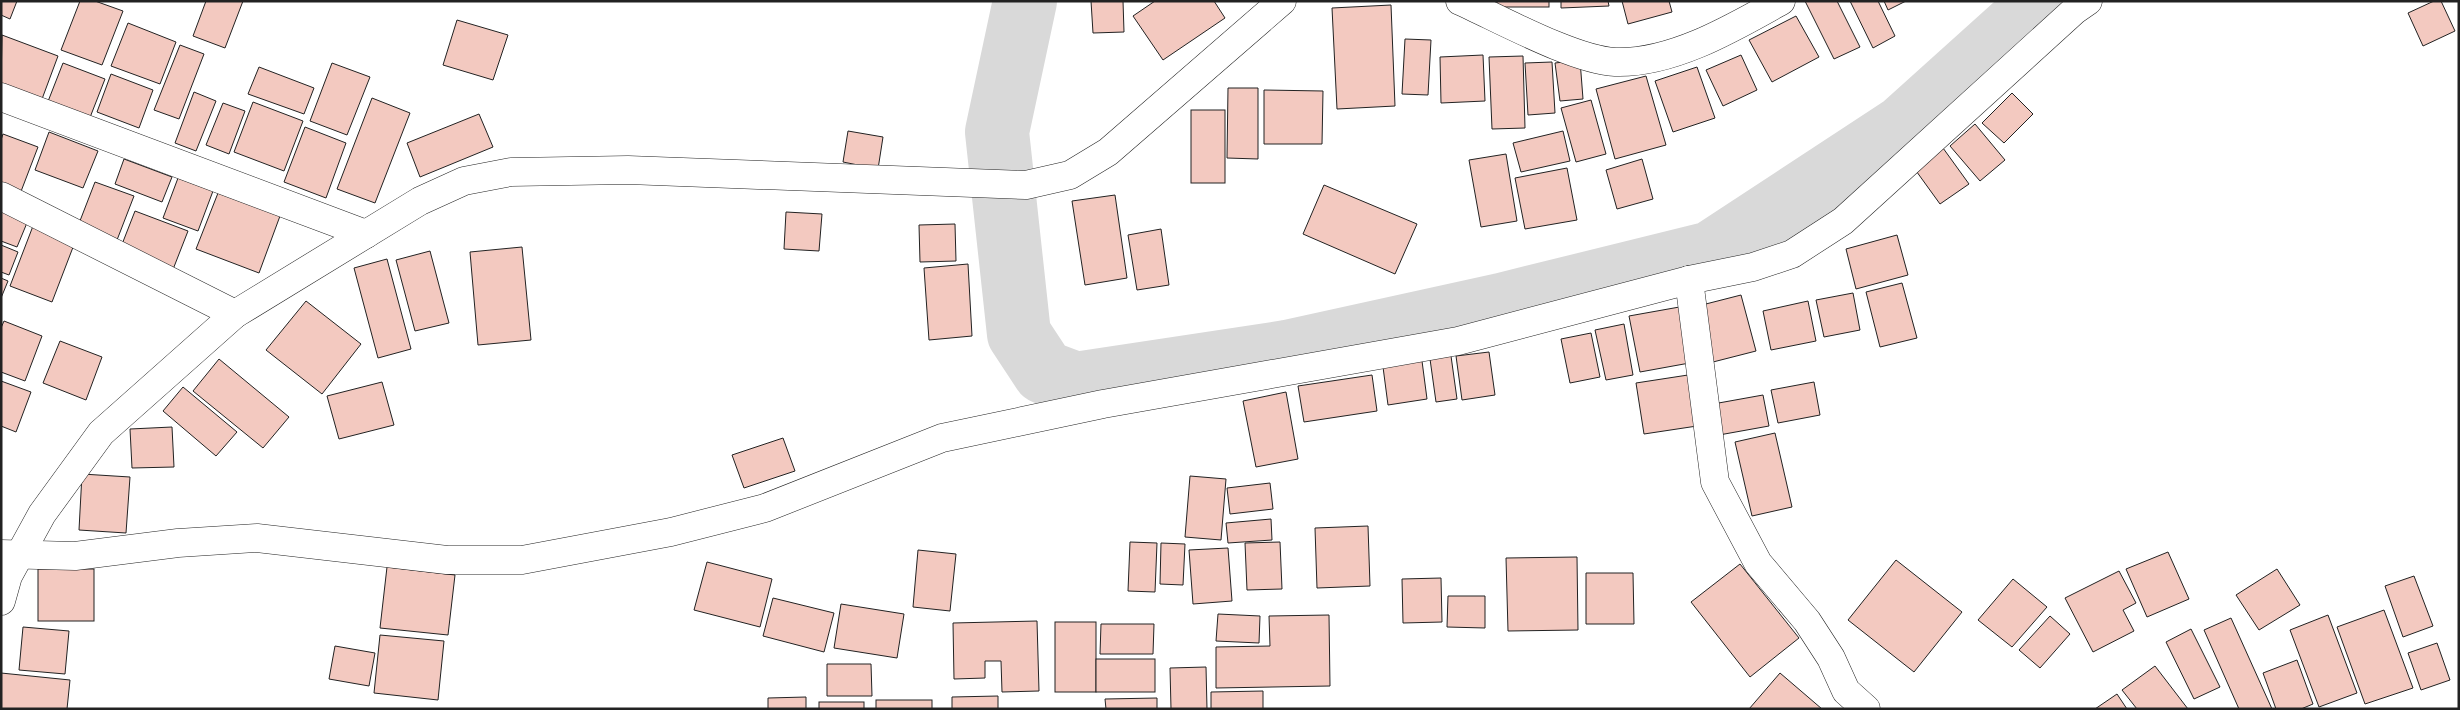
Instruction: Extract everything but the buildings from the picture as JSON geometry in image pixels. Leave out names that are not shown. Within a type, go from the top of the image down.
[{"type":"street","points":[[1,600],[8,576],[10,554],[42,514],[101,433],[235,314],[420,201],[464,181],[511,172],[628,170],[1026,185],[1070,175],[1108,152],[1282,1]]},
{"type":"street","points":[[1460,1],[1574,52],[1615,62],[1652,58],[1713,39],[1781,1]]},
{"type":"street","points":[[10,554],[75,556],[178,543],[257,538],[447,560],[522,560],[671,532],[764,508],[942,438],[1103,404],[1458,342],[1689,280],[1753,267],[1792,254],[1843,221],[2075,10],[2088,1]]},
{"type":"street","points":[[1,97],[366,234]]},
{"type":"street","points":[[1,196],[235,314]]},
{"type":"street","points":[[1689,280],[1715,482],[1758,563],[1807,621],[1831,658],[1846,691],[1866,709]]},
{"type":"waterway","points":[[1025,1],[997,132],[1019,334],[1044,372],[1076,384],[1287,352],[1501,305],[1711,253],[1903,127],[2043,1]]}]
